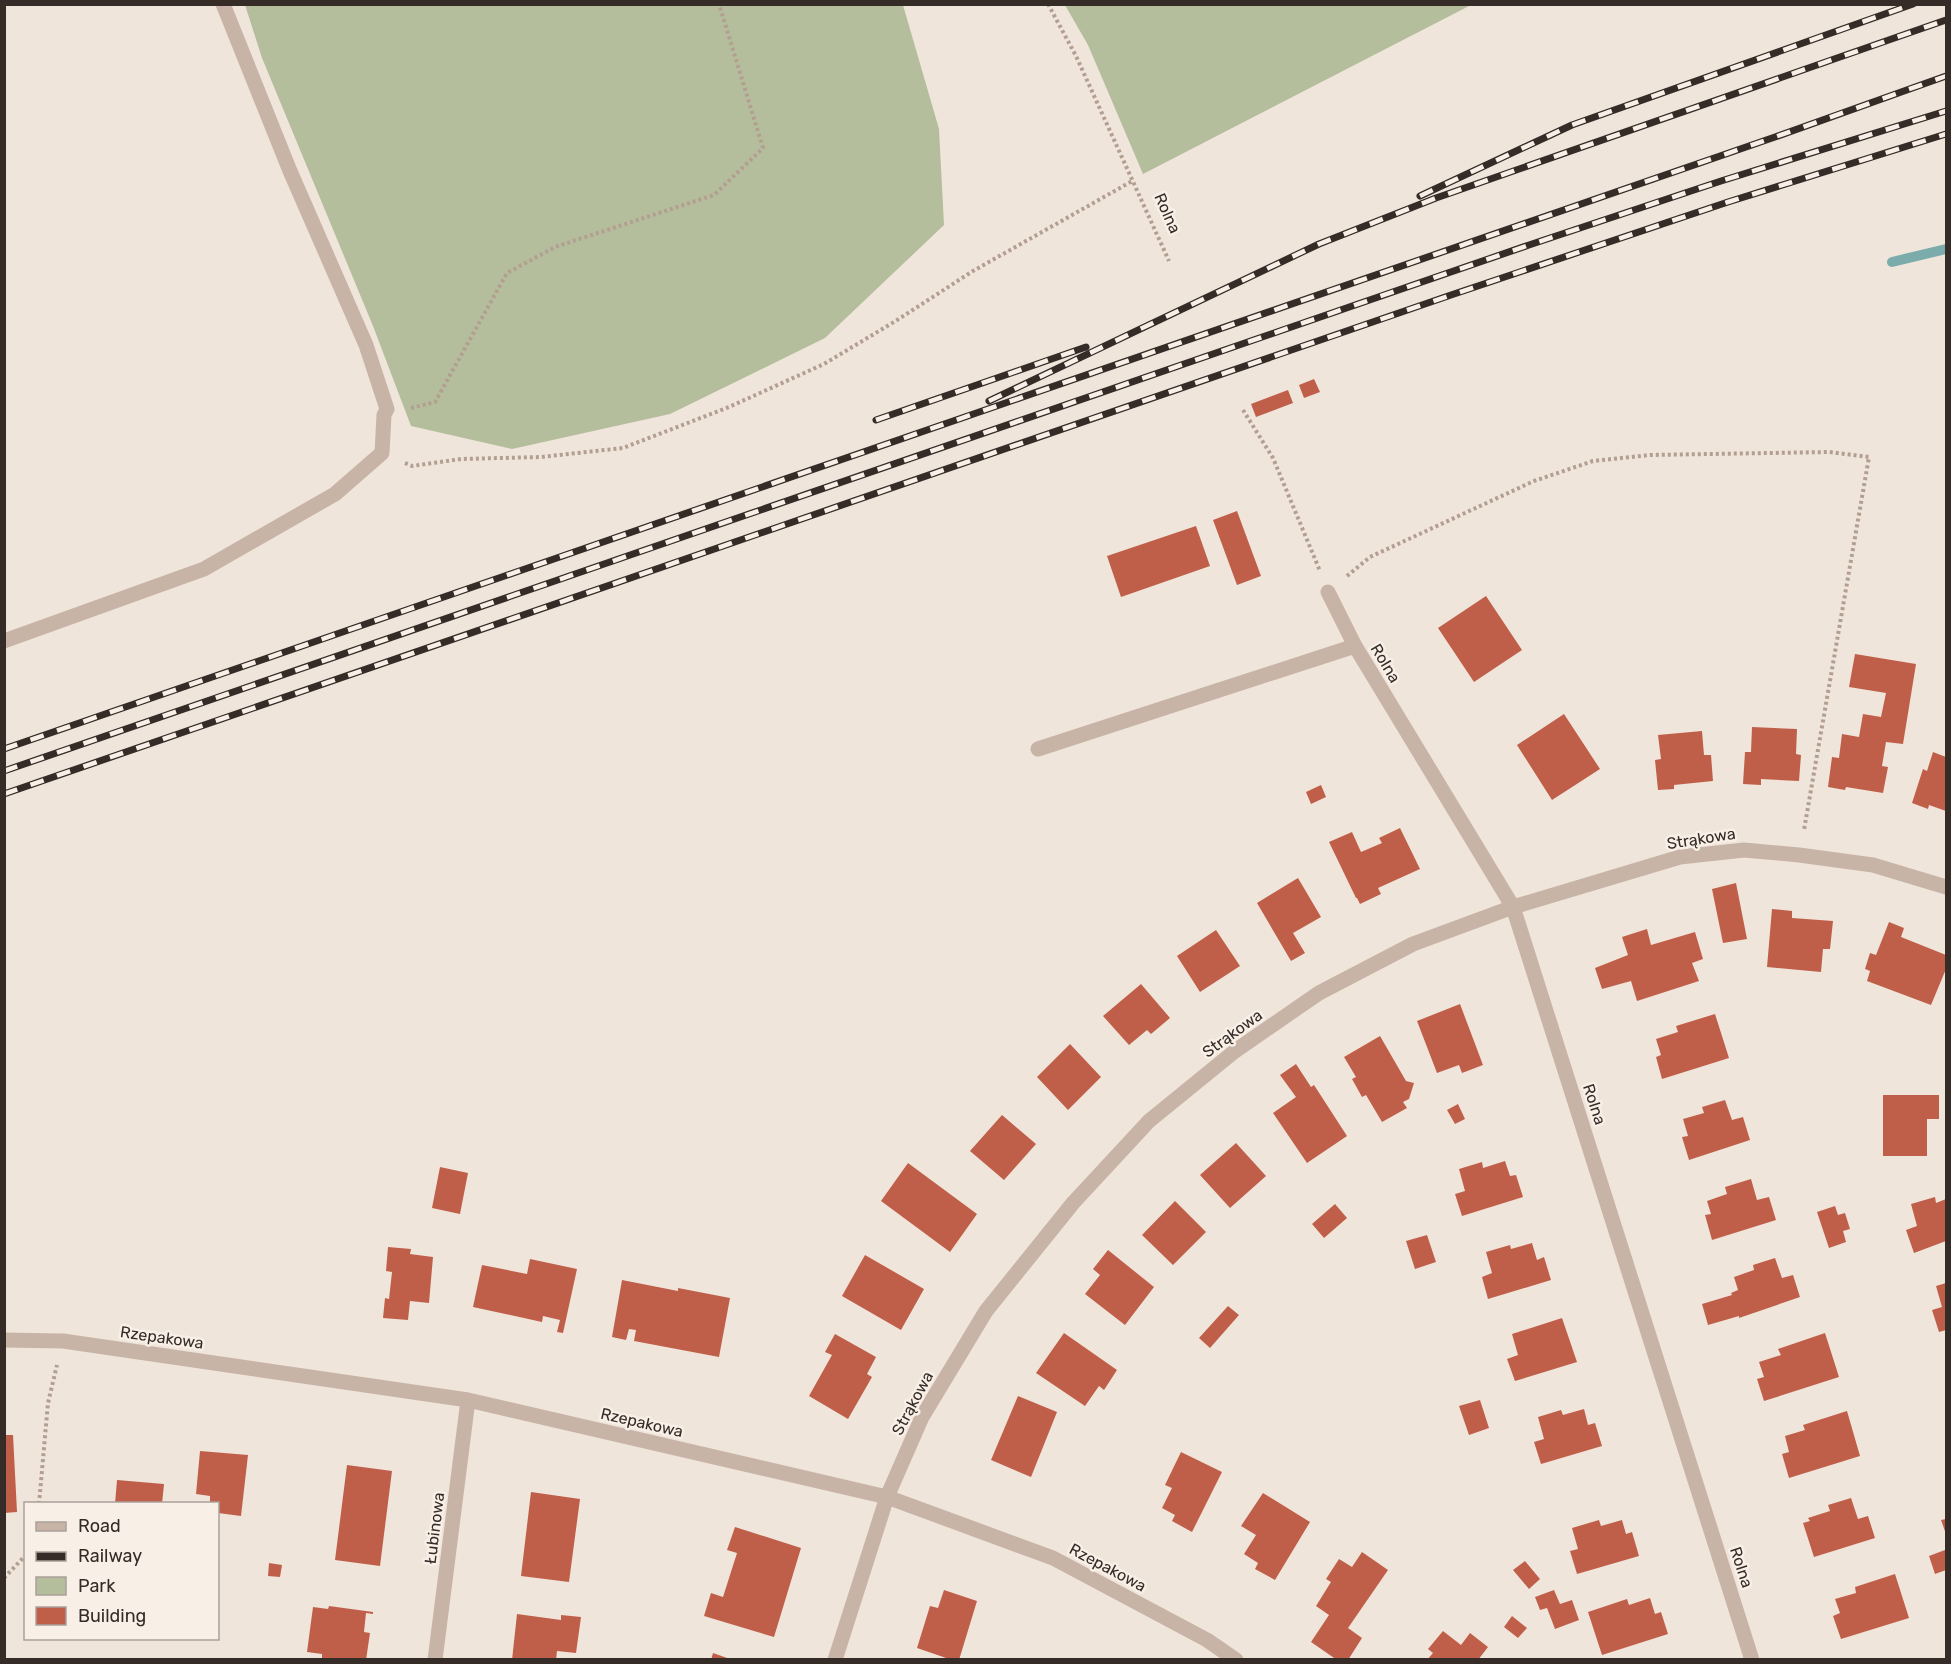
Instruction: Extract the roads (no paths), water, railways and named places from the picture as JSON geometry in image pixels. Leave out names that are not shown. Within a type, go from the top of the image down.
[{"type":"street","points":[[4,641],[204,569],[335,494],[382,453],[384,415],[387,409],[366,345],[290,171],[223,4]]},
{"type":"street","name":"Rolna","points":[[1328,592],[1355,646],[1513,907],[1752,1659]]},
{"type":"street","points":[[1038,749],[1355,646]]},
{"type":"street","name":"Strąkowa","points":[[835,1659],[886,1497],[922,1417],[986,1311],[1072,1203],[1149,1121],[1235,1051],[1319,993],[1413,944],[1513,907],[1680,857],[1744,850],[1799,855],[1873,865],[1947,887]]},
{"type":"street","name":"Rzepakowa","points":[[4,1340],[63,1341],[468,1400],[886,1497],[1053,1558],[1207,1640],[1236,1659]]},
{"type":"street","name":"Łubinowa","points":[[435,1659],[468,1400]]},
{"type":"waterway","points":[[1892,262],[1946,249]]},
{"type":"railway","points":[[1420,196],[1572,125],[1913,4]]},
{"type":"railway","points":[[989,401],[1319,244],[1436,198],[1946,20]]},
{"type":"railway","points":[[4,749],[1946,76]]},
{"type":"railway","points":[[4,771],[1529,245],[1721,181],[1946,111]]},
{"type":"railway","points":[[4,794],[1451,295],[1728,202],[1946,134]]},
{"type":"railway","points":[[876,420],[1086,347]]}]
